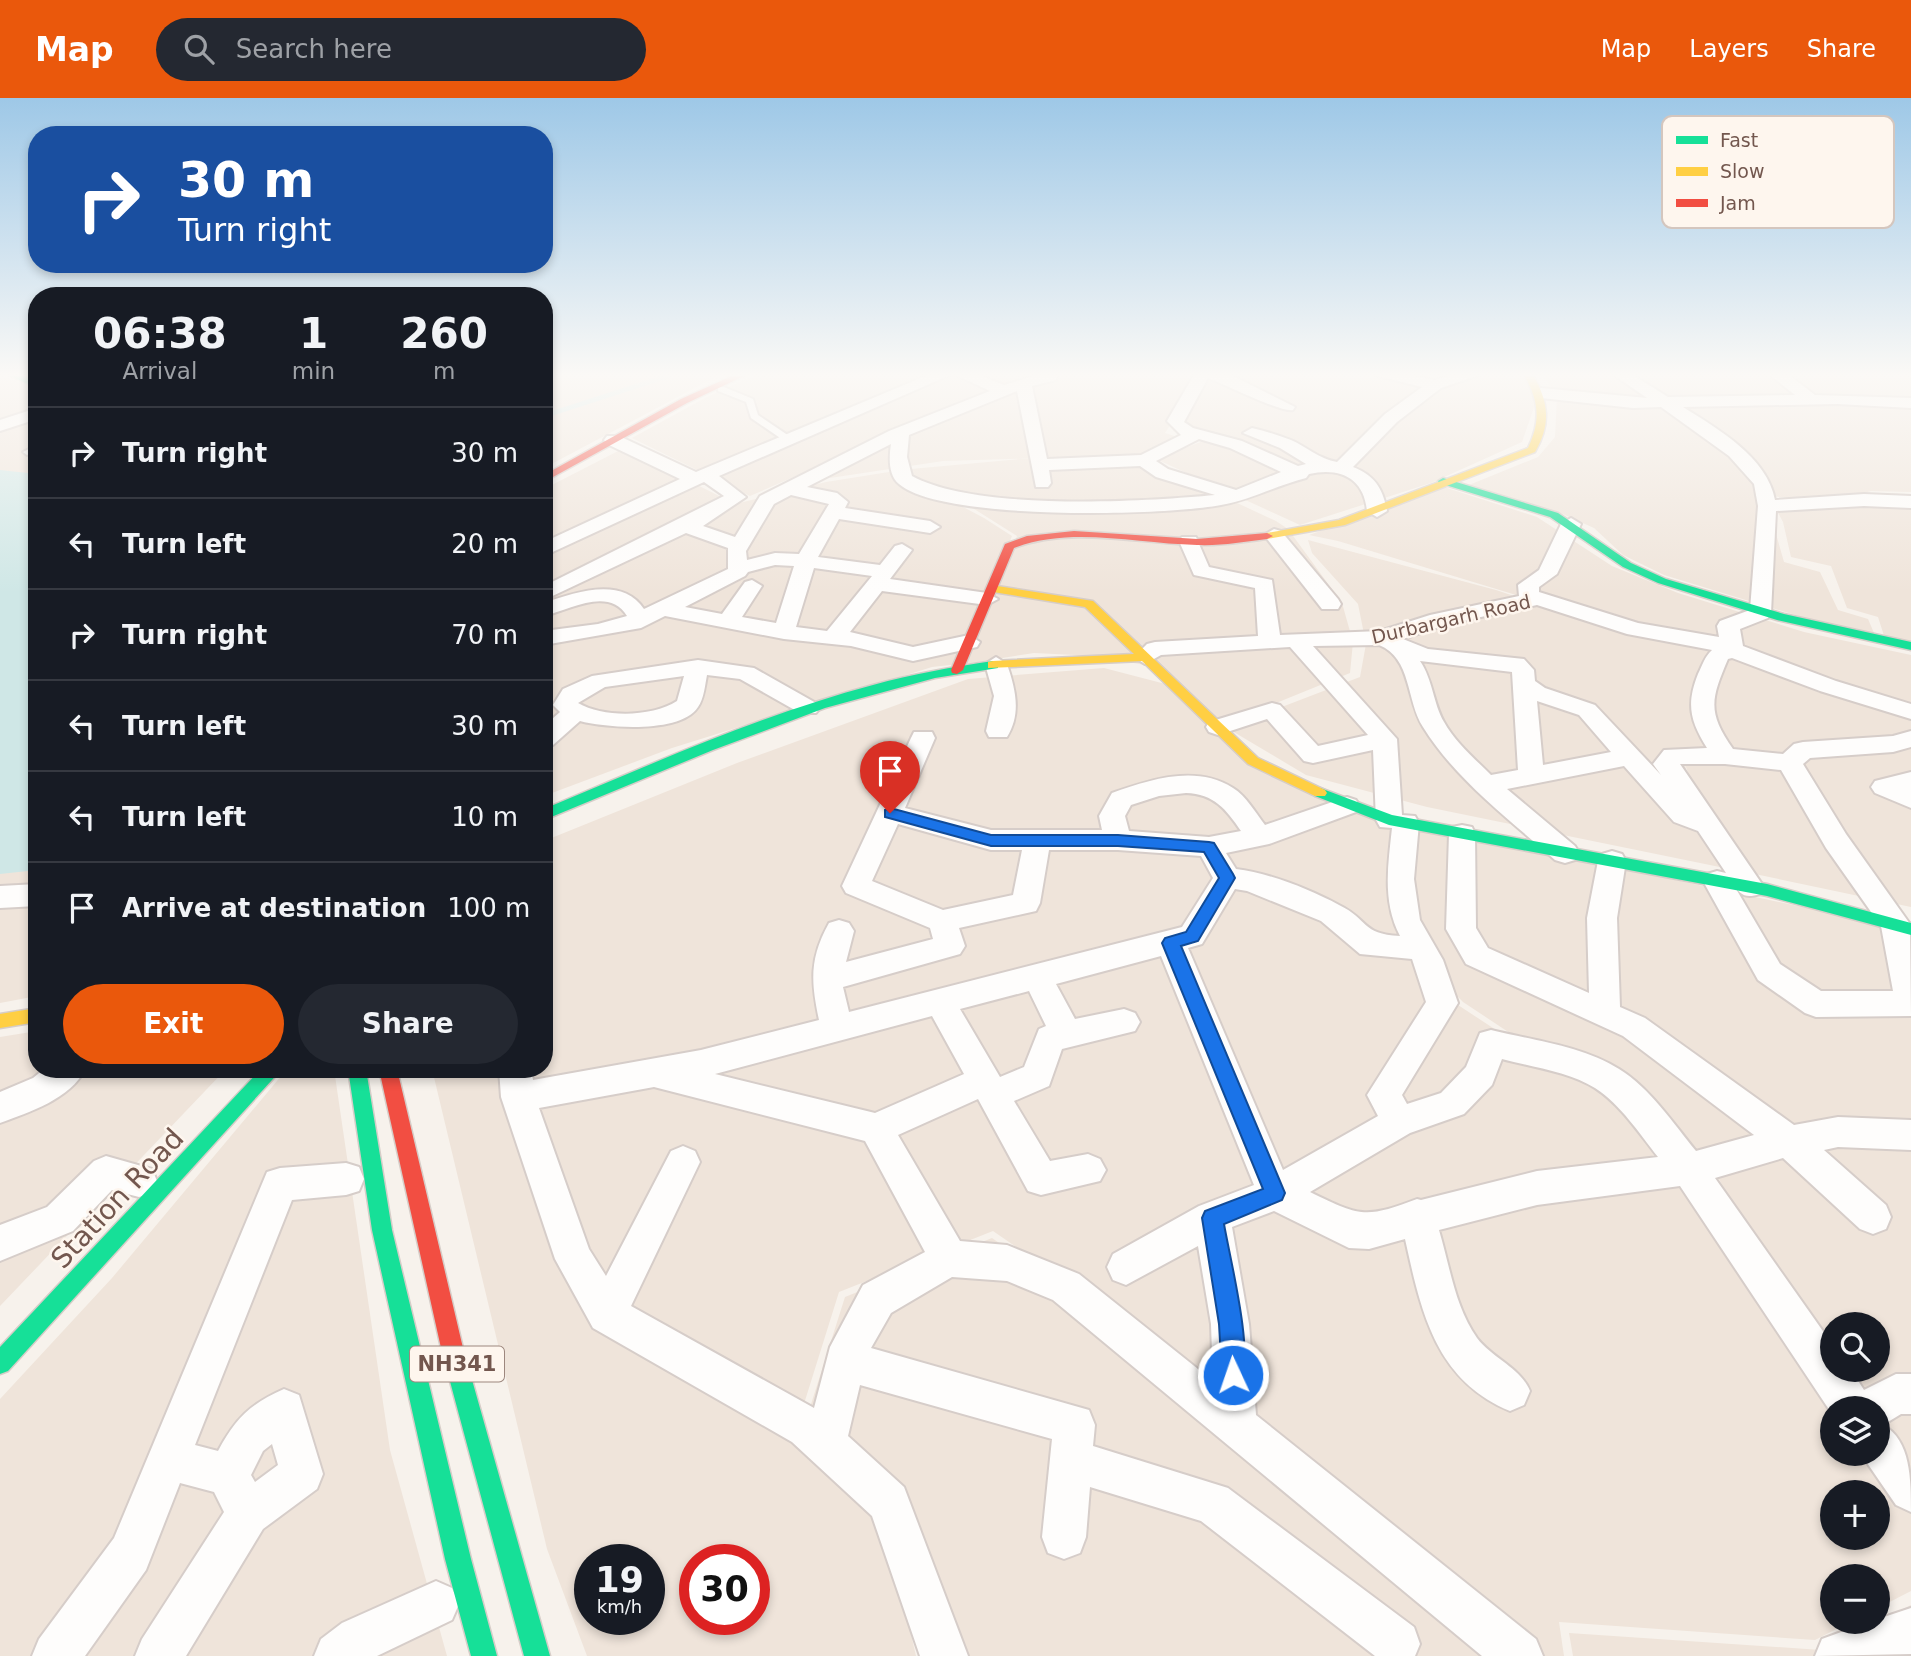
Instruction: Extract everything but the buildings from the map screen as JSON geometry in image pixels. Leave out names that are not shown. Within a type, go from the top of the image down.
[{"type":"main road","points":[[553,466],[587,448]]},
{"type":"main road","points":[[553,474],[599,448]]},
{"type":"main road","points":[[957,670],[1009,546],[1031,537],[1048,535],[1280,543],[1377,511],[1444,481],[1533,448]]},
{"type":"main road","points":[[1444,481],[1527,505],[1571,524],[1619,561],[1641,573],[1760,613],[1911,646]]},
{"type":"main road","points":[[989,594],[1089,604],[1253,761],[1347,806],[1397,822],[1750,887],[1903,927]]},
{"type":"main road","points":[[553,811],[808,708],[957,670],[996,664],[1145,657]]},
{"type":"main road","points":[[0,1021],[28,1016]]},
{"type":"main road","name":"Station Road","points":[[0,1363],[265,1078]]},
{"type":"main road","name":"NH341","points":[[358,1078],[382,1230],[458,1559],[484,1656]]},
{"type":"main road","name":"NH341","points":[[390,1078],[418,1214],[500,1535],[537,1656]]},
{"type":"street","points":[[631,448],[701,477],[737,497],[767,500]]},
{"type":"street","points":[[553,546],[771,448]]},
{"type":"street","points":[[553,637],[610,630],[641,621],[738,572],[736,551],[767,500],[871,448]]},
{"type":"street","points":[[901,448],[901,471],[905,480],[917,488],[983,501],[1091,506],[1223,499],[1322,466]]},
{"type":"street","points":[[1037,448],[1045,503]]},
{"type":"street","points":[[1040,465],[1144,460],[1169,448]]},
{"type":"street","points":[[1242,448],[1300,474]]},
{"type":"street","points":[[1292,448],[1322,466],[1341,468],[1360,477],[1374,490],[1377,511]]},
{"type":"street","points":[[1341,468],[1361,448]]},
{"type":"street","points":[[1726,756],[1701,721],[1702,694],[1718,655],[1733,650],[1728,626],[1760,613],[1767,506],[1763,483],[1730,448]]},
{"type":"street","points":[[1144,460],[1162,473],[1236,495]]},
{"type":"street","points":[[784,632],[806,560],[839,502],[836,499],[788,489]]},
{"type":"street","points":[[553,590],[694,521],[737,497]]},
{"type":"street","points":[[1767,506],[1864,500],[1911,502]]},
{"type":"street","points":[[834,512],[930,527]]},
{"type":"street","points":[[694,521],[693,529],[740,545]]},
{"type":"street","points":[[1530,600],[1528,585],[1547,573],[1571,524]]},
{"type":"street","points":[[1189,541],[1201,570],[1265,584]]},
{"type":"street","points":[[1269,641],[1265,584],[1280,543]]},
{"type":"street","points":[[1280,543],[1330,604]]},
{"type":"street","points":[[832,638],[902,550]]},
{"type":"street","points":[[738,568],[775,559],[806,560],[882,578],[989,594]]},
{"type":"street","points":[[728,621],[752,586]]},
{"type":"street","points":[[553,608],[592,597],[617,597],[627,601],[641,621]]},
{"type":"street","name":"Durbargarh Road","points":[[1145,657],[1155,649],[1269,641],[1390,642],[1438,620],[1538,598],[1635,629],[1709,641],[1828,686],[1911,712]]},
{"type":"street","points":[[667,610],[913,654],[969,642]]},
{"type":"street","points":[[1296,640],[1385,739],[1397,822],[1400,879],[1406,920],[1442,1003],[1384,1095],[1399,1122]]},
{"type":"street","points":[[1390,642],[1424,655],[1510,662],[1523,670],[1531,774]]},
{"type":"street","points":[[1390,642],[1411,662],[1423,690],[1426,713],[1436,730],[1488,784],[1565,853]]},
{"type":"street","points":[[996,664],[1006,696],[998,731]]},
{"type":"street","points":[[698,667],[688,705],[674,714],[611,719],[574,713],[565,705],[566,700],[579,688],[600,681],[698,667],[746,673],[808,708]]},
{"type":"street","points":[[1524,684],[1537,693],[1587,710],[1683,816],[1706,824]]},
{"type":"street","points":[[1218,727],[1272,710],[1313,755],[1385,739]]},
{"type":"street","points":[[553,731],[574,713]]},
{"type":"street","points":[[923,738],[856,886],[942,921],[1026,903],[1037,841]]},
{"type":"street","points":[[1750,887],[1666,764],[1673,756],[1726,756],[1789,763],[1803,750],[1893,744],[1911,738]]},
{"type":"street","points":[[1488,784],[1628,757]]},
{"type":"street","points":[[1717,881],[1769,972],[1816,1004],[1910,1003],[1903,927],[1836,841],[1789,763]]},
{"type":"street","points":[[1910,777],[1884,787],[1911,799]]},
{"type":"street","points":[[1118,840],[1112,816],[1121,799],[1179,785],[1198,785],[1224,793],[1259,837]]},
{"type":"street","points":[[890,813],[991,840],[1118,840],[1209,847],[1259,837],[1347,806]]},
{"type":"street","points":[[1462,834],[1461,929],[1477,956],[1634,1027],[1789,1140],[1873,1217]]},
{"type":"street","points":[[1209,847],[1227,878]]},
{"type":"street","points":[[1605,1013],[1602,918],[1612,861]]},
{"type":"street","points":[[1227,878],[1251,881],[1331,913],[1370,946],[1418,943],[1461,929]]},
{"type":"street","points":[[944,1656],[889,1502],[807,1427],[607,1314],[574,1259],[516,1083],[654,1073],[1171,943],[1192,936],[1227,878]]},
{"type":"street","points":[[0,897],[28,895]]},
{"type":"street","points":[[826,979],[950,946],[942,921]]},
{"type":"street","points":[[837,1028],[826,979],[839,931]]},
{"type":"street","points":[[1171,943],[1275,1193],[1349,1230],[1369,1231],[1417,1216],[1538,1188],[1689,1169],[1789,1140],[1838,1132],[1911,1135]]},
{"type":"street","points":[[1037,977],[1068,1035]]},
{"type":"street","points":[[940,1002],[1041,1179],[1088,1170]]},
{"type":"street","points":[[654,1073],[876,1129],[989,1087],[1037,1076],[1050,1038],[1124,1022]]},
{"type":"street","points":[[1126,1267],[1212,1218],[1275,1193],[1399,1122],[1452,1104],[1480,1075],[1492,1044],[1586,1068],[1608,1079],[1633,1101],[1689,1169],[1844,1396]]},
{"type":"street","points":[[0,1108],[45,1088],[58,1078]]},
{"type":"street","points":[[876,1129],[949,1259]]},
{"type":"street","points":[[607,1314],[684,1161]]},
{"type":"street","points":[[0,1243],[60,1219],[106,1172],[139,1181]]},
{"type":"street","points":[[56,1656],[130,1553],[280,1184],[346,1179]]},
{"type":"street","points":[[1417,1216],[1439,1302],[1452,1335],[1479,1370],[1510,1391]]},
{"type":"street","points":[[1212,1218],[1230,1324],[1236,1426]]},
{"type":"street","points":[[825,1444],[850,1347],[877,1298],[949,1259],[1007,1263],[1066,1287],[1519,1656]]},
{"type":"street","points":[[846,1361],[1074,1425],[1064,1537]]},
{"type":"street","points":[[1890,1398],[1896,1394],[1911,1394]]},
{"type":"street","points":[[159,1656],[248,1514],[302,1474],[285,1410],[248,1436],[228,1475]]},
{"type":"street","points":[[167,1458],[228,1475],[248,1514]]},
{"type":"street","points":[[1069,1460],[1213,1503],[1397,1644]]},
{"type":"street","points":[[1890,1461],[1911,1490]]},
{"type":"street","points":[[338,1656],[359,1640],[436,1604]]},
{"type":"street","points":[[1839,1656],[1911,1631]]},
{"type":"shaded area","points":[[0,448],[28,448],[28,998],[0,1003]]},
{"type":"shaded area","points":[[553,448],[582,448],[553,463]]},
{"type":"shaded area","points":[[624,448],[735,504],[826,482],[895,471],[984,518],[1012,536],[959,664],[932,667],[672,748],[553,793],[553,484]]},
{"type":"shaded area","points":[[652,448],[861,448],[750,496]]},
{"type":"shaded area","points":[[877,448],[1172,448],[1153,455],[943,461],[830,478],[832,468]]},
{"type":"shaded area","points":[[1186,448],[1509,448],[1431,483],[1300,525],[1156,459]]},
{"type":"shaded area","points":[[1546,448],[1720,448],[1751,476],[1772,520],[1784,562],[1820,572],[1838,610],[1868,619],[1877,640],[1664,575],[1623,555],[1594,528],[1558,512],[1469,485],[1538,457]]},
{"type":"shaded area","points":[[1720,448],[1911,448],[1911,492],[1871,491],[1832,502],[1771,496],[1760,478]]},
{"type":"shaded area","points":[[1020,459],[1142,459],[1276,521],[1288,529],[1342,603],[1353,642],[1350,673],[1266,707],[1220,722],[1150,666],[1096,656],[1034,653],[965,664],[1017,536],[960,500],[900,470]]},
{"type":"shaded area","points":[[1444,487],[1537,517],[1612,566],[1678,593],[1804,632],[1911,655],[1911,710],[1760,654],[1599,620],[1338,541],[1309,535]]},
{"type":"shaded area","points":[[1877,493],[1911,494],[1911,650],[1887,645],[1878,617],[1847,608],[1831,566],[1791,557],[1783,522],[1771,500],[1842,506]]},
{"type":"shaded area","points":[[1308,540],[1496,590],[1597,624],[1713,648],[1700,705],[1715,649],[1911,715],[1911,907],[1750,873],[1697,800],[1681,752],[1695,799],[1749,873],[1427,807],[1306,775],[1227,728],[1360,677],[1366,644],[1358,604],[1312,553]]},
{"type":"shaded area","points":[[1104,668],[1177,687],[1250,766],[1390,819],[1409,953],[1458,1005],[1525,1049],[1631,1108],[1823,1396],[1820,1396],[1820,1466],[1886,1466],[1911,1504],[1911,1591],[1890,1602],[1890,1564],[1820,1564],[1820,1634],[1827,1634],[1815,1640],[1559,1622],[1564,1656],[1516,1656],[1137,1331],[993,1231],[839,1292],[798,1423],[887,1530],[916,1656],[587,1656],[579,1635],[665,1635],[665,1544],[574,1544],[574,1621],[547,1549],[434,1078],[553,1078],[553,837],[737,763],[968,679]]},
{"type":"shaded area","points":[[1397,821],[1911,930],[1911,1492],[1890,1460],[1890,1396],[1860,1396],[1841,1382],[1890,1382],[1890,1312],[1820,1312],[1820,1352],[1710,1164],[1634,1104],[1528,1045],[1463,1002],[1415,953]]},
{"type":"shaded area","points":[[28,1032],[28,1078],[217,1078],[0,1306],[0,1037]]},
{"type":"shaded area","points":[[279,1078],[335,1078],[390,1450],[447,1656],[0,1656],[0,1399],[112,1278]]},
{"type":"shaded area","points":[[992,1238],[1133,1336],[1503,1656],[925,1656],[894,1525],[806,1420],[845,1297]]},
{"type":"shaded area","points":[[1911,1605],[1911,1656],[1573,1656],[1569,1633],[1821,1650],[1853,1634],[1890,1634],[1890,1616]]},
{"type":"water","points":[[0,470],[28,473],[28,871],[0,874]]},
{"type":"traffic: fast","points":[[1443,481],[1554,515],[1627,565],[1662,581],[1781,617],[1911,646]]},
{"type":"traffic: fast","points":[[553,811],[708,746],[820,705],[935,674],[993,665]]},
{"type":"traffic: fast","points":[[1320,793],[1389,820],[1767,890],[1911,929]]},
{"type":"traffic: fast","points":[[0,1363],[265,1078]]},
{"type":"traffic: fast","points":[[358,1078],[382,1230],[458,1559],[484,1656]]},
{"type":"traffic: fast","points":[[452,1348],[537,1656]]},
{"type":"traffic: slow","points":[[1267,536],[1341,523],[1533,448]]},
{"type":"traffic: slow","points":[[991,589],[1089,604],[1145,657]]},
{"type":"traffic: slow","points":[[993,665],[1145,657],[1253,761],[1320,793]]},
{"type":"traffic: slow","points":[[0,1021],[28,1016]]},
{"type":"traffic: jam","points":[[553,474],[600,448]]},
{"type":"traffic: jam","points":[[957,670],[1009,546],[1027,539],[1074,534],[1197,542],[1267,536]]},
{"type":"traffic: jam","points":[[390,1078],[452,1348]]},
{"type":"route","points":[[890,813],[991,840],[1118,840],[1209,847],[1227,878],[1192,936],[1171,943],[1275,1193],[1212,1218],[1230,1324],[1233,1375]]}]
